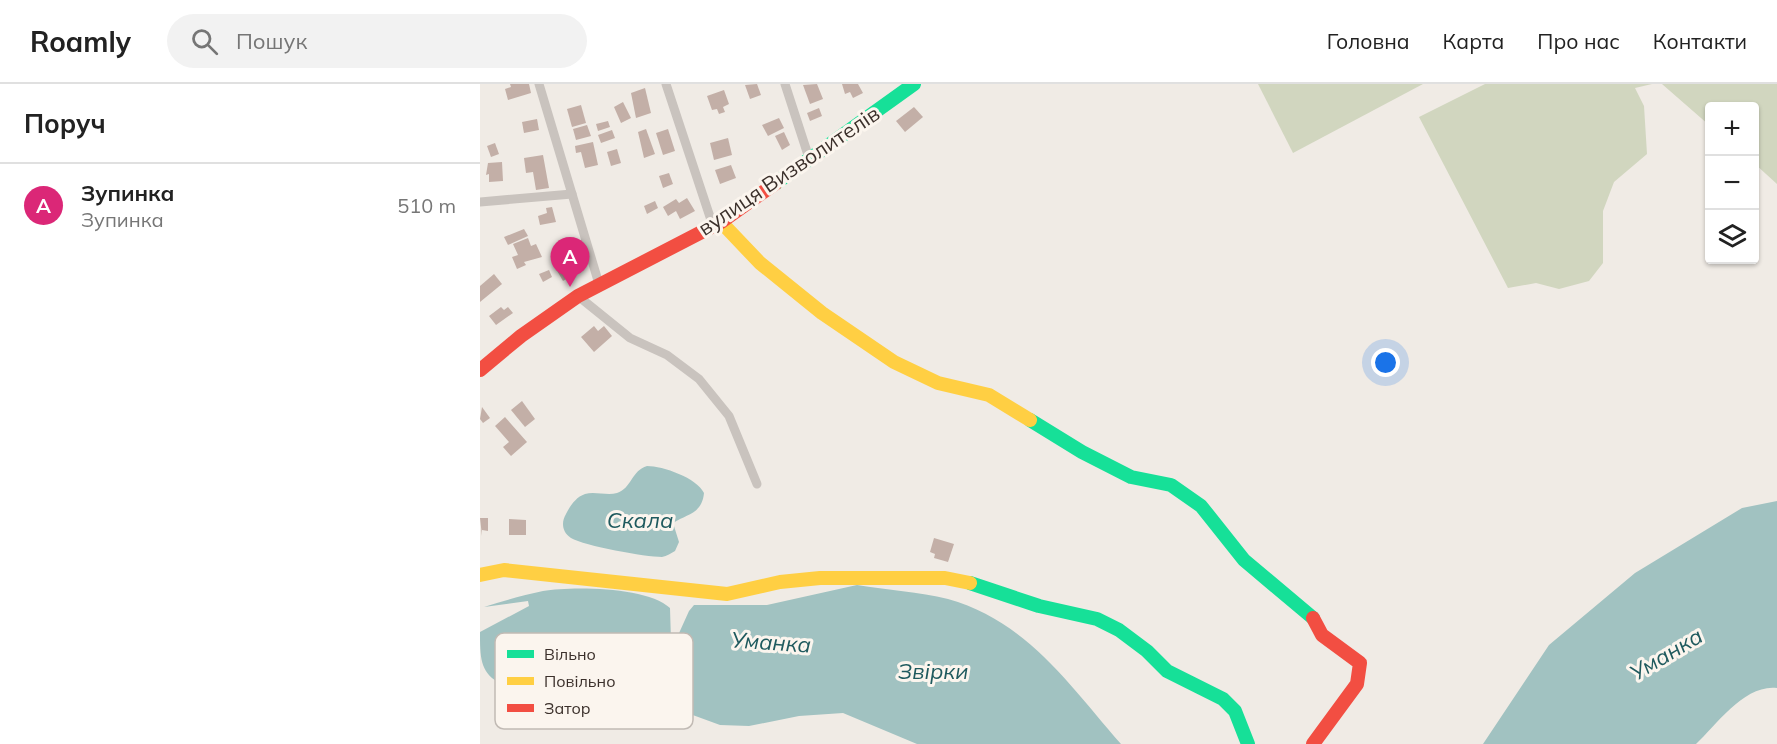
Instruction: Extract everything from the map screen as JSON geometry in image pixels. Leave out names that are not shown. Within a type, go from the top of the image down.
[{"type":"street","points":[[539,84],[599,284]]},
{"type":"street","points":[[666,84],[717,224],[760,263],[822,313],[894,362],[938,383],[989,395],[1092,457],[1131,477],[1171,485],[1201,507],[1244,560],[1288,592],[1312,615],[1322,635],[1360,663],[1357,684],[1334,712],[1313,744]]},
{"type":"street","points":[[785,84],[809,158]]},
{"type":"street","name":"вулиця Визволителів","points":[[480,370],[521,336],[578,296],[717,224],[911,85]]},
{"type":"street","points":[[480,202],[572,194]]},
{"type":"street","points":[[578,296],[630,338],[667,355],[699,380],[729,416],[757,484]]},
{"type":"street","points":[[480,575],[504,570],[728,594],[780,582],[841,577],[945,578],[978,584],[1039,606],[1097,619],[1119,630],[1148,651],[1167,671],[1223,699],[1235,711],[1248,744]]},
{"type":"green space","points":[[1258,84],[1423,84],[1293,153]]},
{"type":"green space","points":[[1485,84],[1652,84],[1635,88],[1644,106],[1647,154],[1614,182],[1603,211],[1603,263],[1589,281],[1559,289],[1536,283],[1508,288],[1419,117]]},
{"type":"green space","points":[[1662,84],[1777,84],[1777,184],[1759,168],[1759,102],[1705,102],[1705,122]]},
{"type":"water","name":"Скала","points":[[647,466],[679,474],[694,482],[704,493],[703,500],[697,509],[673,523],[679,542],[675,551],[662,557],[643,555],[588,544],[568,536],[563,527],[563,520],[576,500],[589,493],[613,494],[622,491],[638,471]]},
{"type":"water","name":"Уманка","points":[[1777,501],[1777,688],[1765,688],[1743,699],[1722,716],[1696,744],[1483,744],[1549,645],[1635,573],[1742,508]]},
{"type":"water","name":"Звірки","points":[[857,585],[948,599],[976,609],[1024,639],[1045,658],[1121,744],[917,744],[843,713],[799,716],[749,726],[720,725],[693,715],[693,633],[679,633],[689,611],[694,605],[767,605]]},
{"type":"water","name":"Звірки","points":[[556,589],[610,590],[645,596],[670,608],[671,633],[495,633],[495,680],[484,668],[482,662],[480,632],[529,606],[528,601],[484,607],[513,598]]},
{"type":"building","points":[[510,84],[529,84],[531,93],[508,100],[505,89],[511,87]]},
{"type":"building","points":[[757,84],[761,95],[750,99],[745,85]]},
{"type":"building","points":[[817,84],[823,99],[810,104],[803,85]]},
{"type":"building","points":[[842,84],[858,84],[863,93],[853,98],[850,92],[845,94]]},
{"type":"building","points":[[645,88],[651,113],[636,118],[631,93]]},
{"type":"building","points":[[724,90],[729,104],[723,107],[725,112],[719,114],[717,109],[712,110],[707,96]]},
{"type":"building","points":[[623,102],[631,118],[621,123],[614,107]]},
{"type":"building","points":[[581,105],[586,123],[572,127],[567,109]]},
{"type":"building","points":[[914,107],[923,117],[905,132],[896,121]]},
{"type":"building","points":[[819,108],[822,116],[810,121],[807,113]]},
{"type":"building","points":[[779,118],[784,128],[768,136],[762,125]]},
{"type":"building","points":[[537,119],[539,130],[524,133],[522,122]]},
{"type":"building","points":[[608,121],[610,127],[598,131],[596,124]]},
{"type":"building","points":[[587,125],[591,136],[576,140],[573,129]]},
{"type":"building","points":[[646,129],[655,154],[644,158],[638,132]]},
{"type":"building","points":[[668,129],[675,151],[663,155],[656,133]]},
{"type":"building","points":[[612,130],[615,138],[601,143],[598,135]]},
{"type":"building","points":[[784,132],[790,145],[782,150],[775,136]]},
{"type":"building","points":[[728,138],[732,155],[714,160],[710,143]]},
{"type":"building","points":[[593,142],[598,165],[585,168],[581,152],[576,153],[575,146]]},
{"type":"building","points":[[495,143],[499,154],[491,157],[487,146]]},
{"type":"building","points":[[617,149],[621,163],[611,166],[607,152]]},
{"type":"building","points":[[543,155],[549,188],[536,190],[533,172],[526,173],[524,158]]},
{"type":"building","points":[[502,162],[503,181],[489,182],[489,174],[486,175],[488,163]]},
{"type":"building","points":[[731,165],[736,178],[720,184],[715,170]]},
{"type":"building","points":[[669,173],[673,184],[663,188],[659,176]]},
{"type":"building","points":[[687,198],[695,211],[680,219],[676,211],[668,216],[663,207],[676,199],[679,203]]},
{"type":"building","points":[[655,201],[658,208],[647,214],[644,206]]},
{"type":"building","points":[[552,207],[556,222],[540,225],[538,216],[547,213],[546,208]]},
{"type":"building","points":[[524,229],[528,236],[508,245],[504,237]]},
{"type":"building","points":[[528,238],[531,246],[536,244],[542,257],[524,262],[526,265],[517,269],[512,257],[518,255],[513,244]]},
{"type":"building","points":[[571,260],[578,272],[563,281],[556,269]]},
{"type":"building","points":[[549,270],[552,277],[543,282],[539,274]]},
{"type":"building","points":[[494,274],[502,284],[480,302],[480,286]]},
{"type":"building","points":[[501,307],[504,310],[508,307],[513,313],[496,325],[489,316]]},
{"type":"building","points":[[594,326],[598,331],[604,326],[612,336],[594,352],[581,337]]},
{"type":"building","points":[[522,401],[535,419],[525,427],[511,410]]},
{"type":"building","points":[[482,407],[490,418],[483,423],[480,419]]},
{"type":"building","points":[[505,417],[527,442],[511,456],[503,447],[509,442],[495,426]]},
{"type":"building","points":[[480,518],[488,518],[488,531],[482,530],[482,536]]},
{"type":"building","points":[[509,519],[526,520],[526,535],[509,535]]},
{"type":"building","points":[[934,538],[954,544],[948,562],[934,558],[935,554],[930,552]]},
{"type":"traffic: fast","points":[[776,183],[914,84]]},
{"type":"traffic: fast","points":[[1030,420],[1082,452],[1131,477],[1171,485],[1201,506],[1244,560],[1313,618]]},
{"type":"traffic: fast","points":[[970,583],[1039,606],[1097,619],[1119,630],[1147,651],[1167,671],[1223,699],[1235,711],[1248,744]]},
{"type":"traffic: slow","points":[[721,222],[760,263],[822,313],[894,362],[938,383],[989,395],[1030,420]]},
{"type":"traffic: slow","points":[[480,575],[504,570],[727,594],[780,582],[820,578],[945,578],[970,583]]},
{"type":"traffic: jam","points":[[480,370],[521,336],[578,296],[721,222],[776,183]]},
{"type":"traffic: jam","points":[[1313,618],[1322,635],[1360,663],[1357,684],[1313,744]]},
{"type":"place","name":"Зупинка","points":[[570,287]]}]
